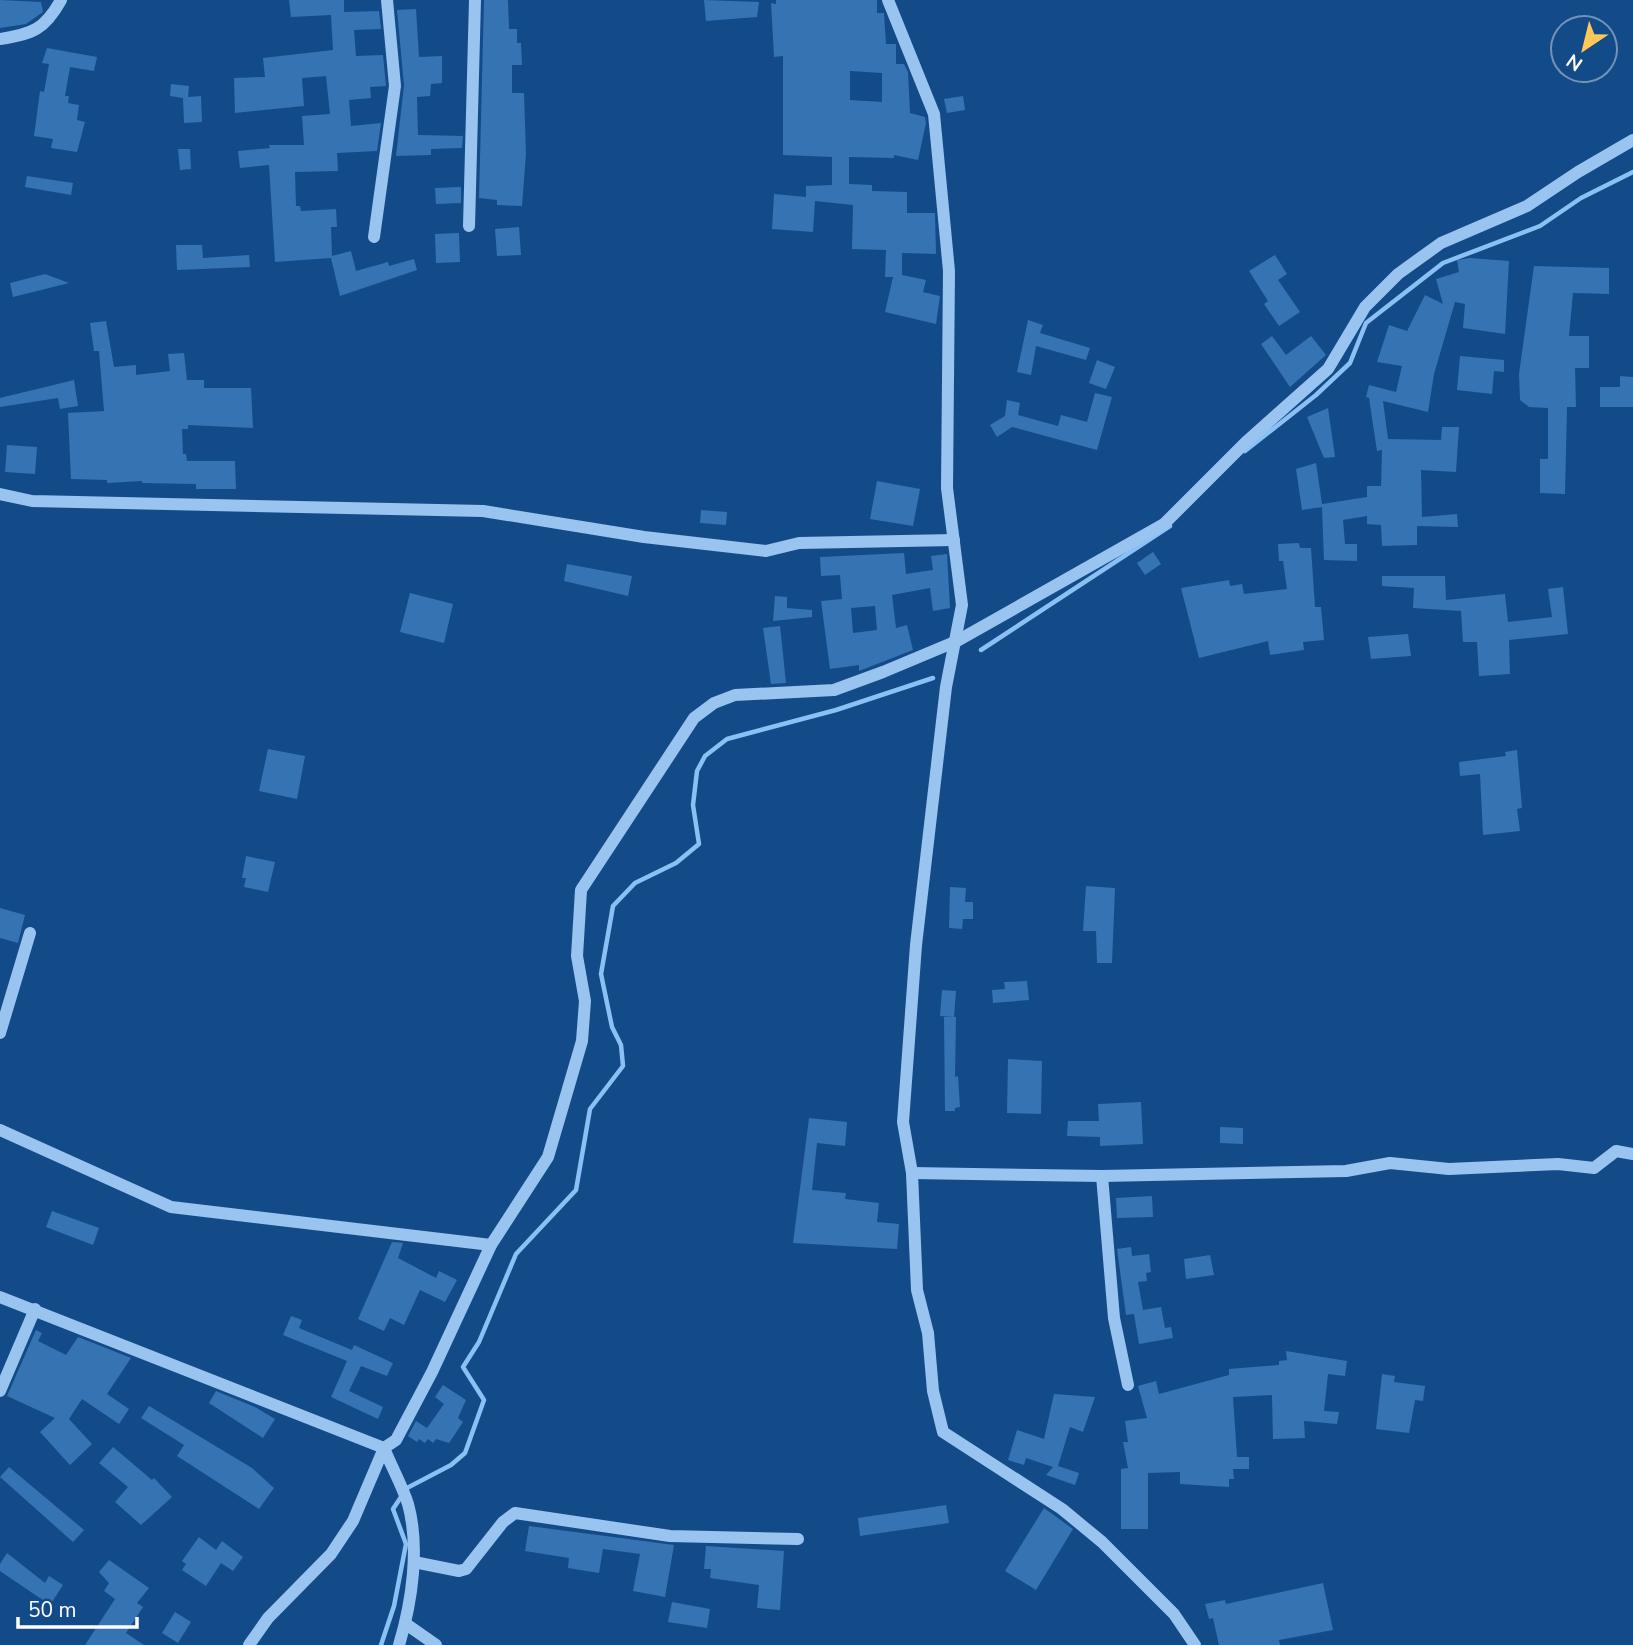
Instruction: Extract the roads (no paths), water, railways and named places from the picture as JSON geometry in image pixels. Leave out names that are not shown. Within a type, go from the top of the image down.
[{"type":"street","points":[[0,38],[21,36],[49,23],[61,0]]},
{"type":"street","points":[[374,237],[395,86],[387,0]]},
{"type":"street","points":[[469,226],[475,0]]},
{"type":"street","points":[[888,0],[934,114],[949,271],[947,488],[962,605],[946,687],[916,945],[903,1122],[912,1172],[917,1290],[928,1333],[933,1391],[943,1432],[1062,1509],[1102,1542],[1174,1614],[1195,1645]]},
{"type":"street","points":[[249,1645],[268,1618],[331,1554],[353,1521],[384,1448],[396,1440],[402,1429],[491,1245],[548,1157],[582,1041],[585,1001],[577,956],[581,890],[694,718],[714,703],[735,695],[834,690],[957,641],[1164,524],[1245,442],[1328,369],[1365,307],[1398,274],[1441,243],[1527,206],[1633,140]]},
{"type":"street","points":[[0,494],[32,501],[483,511],[644,537],[766,551],[799,543],[954,540]]},
{"type":"street","points":[[0,1033],[30,933]]},
{"type":"street","points":[[0,1130],[171,1207],[491,1245]]},
{"type":"street","points":[[912,1172],[1102,1176],[1346,1171],[1390,1163],[1449,1170],[1558,1164],[1594,1168],[1616,1151],[1633,1154]]},
{"type":"street","points":[[1102,1176],[1114,1318],[1128,1385]]},
{"type":"street","points":[[0,1297],[384,1448],[408,1505],[414,1562],[414,1585],[399,1645]]},
{"type":"street","points":[[0,1391],[35,1309]]},
{"type":"street","points":[[414,1562],[458,1571],[467,1569],[503,1522],[515,1513],[670,1536],[798,1539]]},
{"type":"street","points":[[406,1624],[436,1645]]},
{"type":"waterway","points":[[1245,451],[1316,395],[1350,363],[1366,323],[1443,263],[1540,226],[1581,198],[1633,172]]},
{"type":"waterway","points":[[981,650],[1170,526]]},
{"type":"waterway","points":[[381,1645],[394,1606],[406,1544],[393,1509],[407,1488],[451,1465],[465,1453],[484,1400],[463,1367],[479,1342],[516,1254],[576,1190],[590,1109],[623,1066],[621,1045],[612,1027],[601,974],[613,906],[635,883],[676,863],[699,844],[693,805],[697,771],[705,756],[727,739],[836,710],[933,678]]}]
